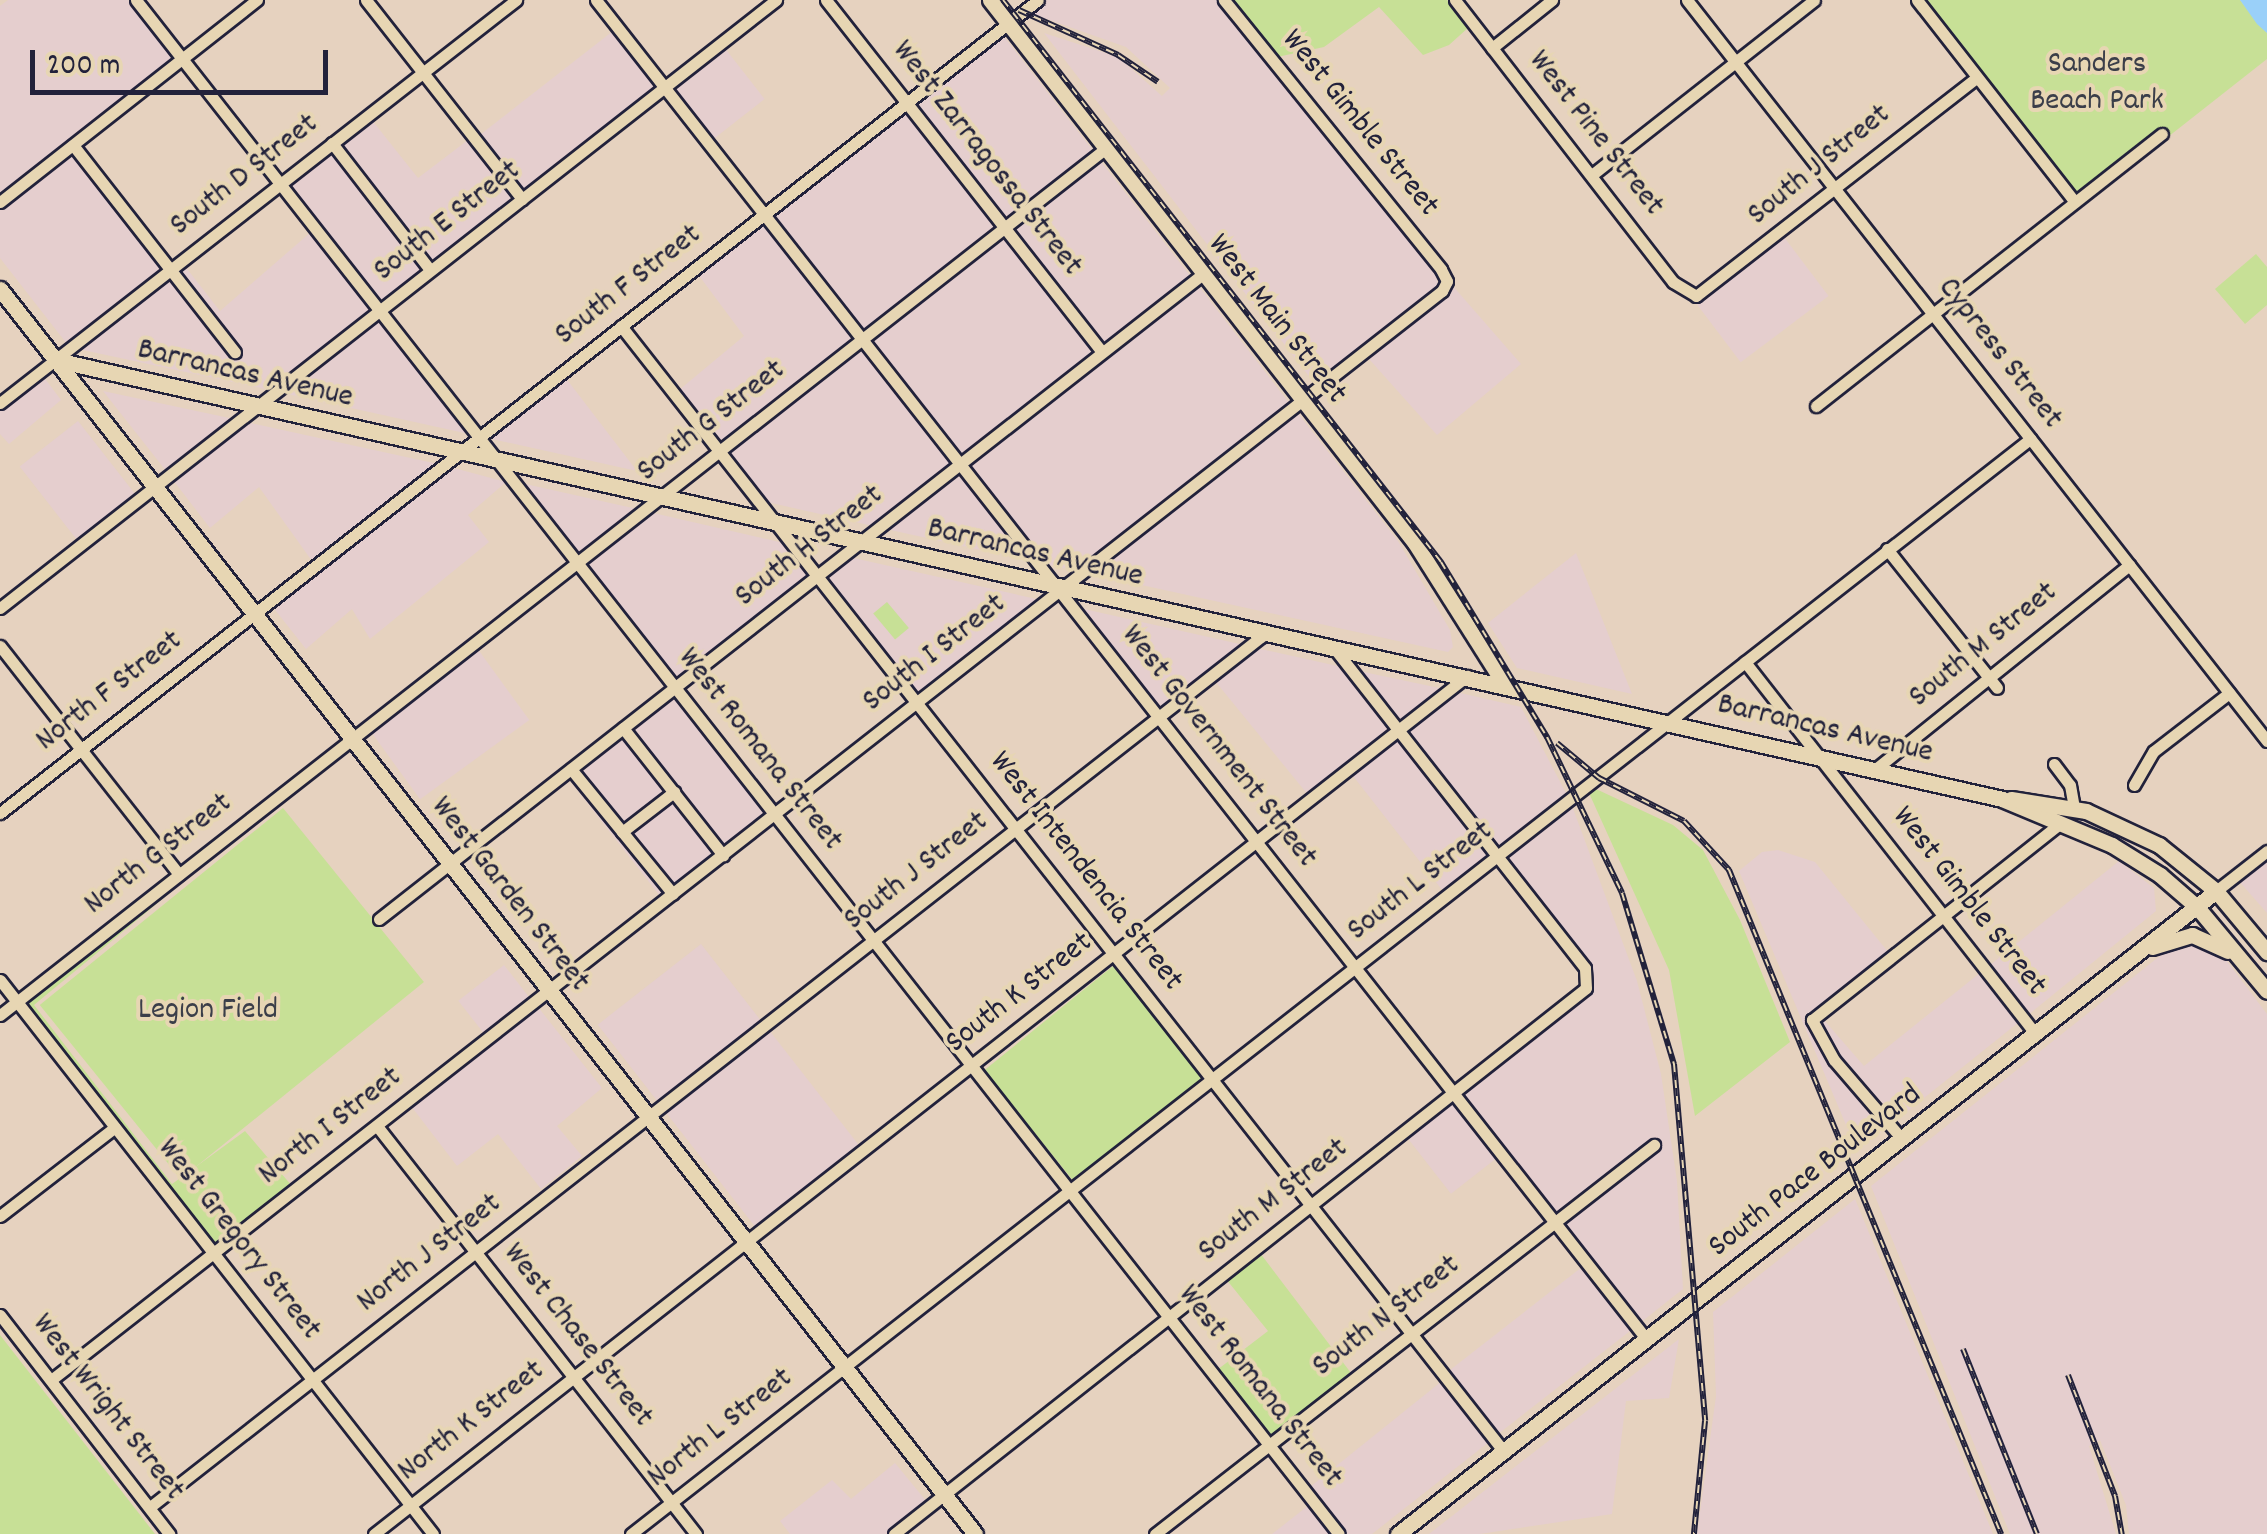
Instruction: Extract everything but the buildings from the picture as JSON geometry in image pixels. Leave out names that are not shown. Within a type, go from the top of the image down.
[{"type":"main road","name":"West Main Street","points":[[990,0],[1426,558],[1504,684]]},
{"type":"main road","name":"West Garden Street","points":[[0,290],[975,1534]]},
{"type":"main road","name":"Barrancas Avenue","points":[[56,360],[1062,590],[1504,684],[1874,772],[2002,799],[2074,808],[2159,845],[2216,892],[2267,952]]},
{"type":"main road","name":"Barrancas Avenue","points":[[2002,799],[2135,858],[2197,906],[2267,991]]},
{"type":"main road","name":"South Pace Boulevard","points":[[1398,1534],[2216,892]]},
{"type":"main road","points":[[2139,952],[2192,935],[2214,941],[2248,966]]},
{"type":"street","name":"West Romana Street","points":[[136,0],[1339,1534]]},
{"type":"street","points":[[0,202],[257,0]]},
{"type":"street","points":[[366,0],[522,199]]},
{"type":"street","name":"South D Street","points":[[0,403],[516,0]]},
{"type":"street","name":"West Government Street","points":[[596,0],[1647,1340]]},
{"type":"street","name":"South E Street","points":[[0,608],[776,0]]},
{"type":"street","name":"West Zarragossa Street","points":[[826,0],[1102,352]]},
{"type":"street","name":"South F Street","points":[[253,614],[1038,0]]},
{"type":"street","name":"West Gimble Street","points":[[1224,0],[1446,284]]},
{"type":"street","name":"West Pine Street","points":[[1454,0],[1593,174],[1673,282],[1696,296]]},
{"type":"street","points":[[1492,48],[1552,0]]},
{"type":"street","name":"Cypress Street","points":[[1687,0],[2267,741]]},
{"type":"street","points":[[1593,174],[1814,0]]},
{"type":"street","points":[[1917,0],[2075,202]]},
{"type":"street","name":"South J Street","points":[[1696,296],[1978,77]]},
{"type":"street","points":[[1816,406],[2162,134]]},
{"type":"street","points":[[332,144],[430,270]]},
{"type":"street","points":[[73,145],[235,352]]},
{"type":"street","name":"South G Street","points":[[352,740],[1106,148]]},
{"type":"street","name":"South H Street","points":[[379,919],[1204,272]]},
{"type":"street","name":"South I Street","points":[[550,990],[1304,400],[1446,284]]},
{"type":"street","name":"West Intendencia Street","points":[[621,326],[1504,1453]]},
{"type":"street","name":"South L Street","points":[[844,1367],[2030,438]]},
{"type":"street","points":[[1888,550],[1992,683]]},
{"type":"street","name":"South M Street","points":[[1874,772],[1992,683],[2129,565]]},
{"type":"street","name":"North F Street","points":[[0,812],[253,614]]},
{"type":"street","name":"South J Street","points":[[649,1118],[1266,633]]},
{"type":"street","points":[[0,646],[179,874]]},
{"type":"street","points":[[1335,649],[1498,857]]},
{"type":"street","name":"West Gimble Street","points":[[1745,662],[2036,1035]]},
{"type":"street","name":"South K Street","points":[[747,1243],[1467,676]]},
{"type":"street","points":[[2134,784],[2154,751],[2229,693]]},
{"type":"street","points":[[623,728],[723,855]]},
{"type":"street","name":"North G Street","points":[[0,1015],[352,740]]},
{"type":"street","points":[[2054,764],[2070,785],[2074,808]]},
{"type":"street","points":[[571,769],[672,894]]},
{"type":"street","points":[[622,832],[674,792]]},
{"type":"street","points":[[1902,1139],[1834,1060],[1812,1020],[2059,824]]},
{"type":"street","name":"South Pace Boulevard","points":[[2216,892],[2267,852]]},
{"type":"street","name":"South M Street","points":[[894,1534],[1454,1095],[1587,985],[1585,968],[1498,857]]},
{"type":"street","name":"West Gregory Street","points":[[0,980],[433,1534]]},
{"type":"street","name":"North I Street","points":[[51,1380],[550,990]]},
{"type":"street","name":"North J Street","points":[[150,1507],[649,1118]]},
{"type":"street","name":"West Chase Street","points":[[377,1126],[696,1534]]},
{"type":"street","points":[[0,1216],[115,1127]]},
{"type":"street","name":"South N Street","points":[[1155,1534],[1654,1144]]},
{"type":"street","name":"North K Street","points":[[374,1534],[747,1243]]},
{"type":"street","name":"West Wright Street","points":[[0,1315],[169,1534]]},
{"type":"street","name":"North L Street","points":[[630,1534],[844,1367]]},
{"type":"shaded area","points":[[8,0],[128,0],[174,59],[0,195],[0,6]]},
{"type":"shaded area","points":[[1046,0],[1217,0],[1436,273],[1438,288],[1315,384],[1044,33],[1118,57],[1162,96],[1170,88],[1126,47],[1030,13]]},
{"type":"shaded area","points":[[613,31],[657,87],[524,191],[480,135]]},
{"type":"shaded area","points":[[1002,34],[1093,151],[1006,219],[915,102]]},
{"type":"shaded area","points":[[724,47],[765,99],[713,140],[672,88]]},
{"type":"shaded area","points":[[906,110],[997,227],[863,331],[772,215]]},
{"type":"shaded area","points":[[371,119],[418,178],[468,140],[514,198],[381,303],[288,185]]},
{"type":"shaded area","points":[[72,152],[162,270],[67,344],[0,258],[0,208]]},
{"type":"shaded area","points":[[1099,159],[1191,276],[1104,344],[1012,227]]},
{"type":"shaded area","points":[[763,222],[854,339],[721,443],[679,390],[744,336],[697,273]]},
{"type":"shaded area","points":[[311,232],[372,310],[270,390],[78,349],[168,278],[234,359],[242,352],[177,270],[184,265],[220,311]]},
{"type":"shaded area","points":[[1003,235],[1095,352],[961,457],[869,340]]},
{"type":"shaded area","points":[[1784,237],[1829,296],[1741,362],[1696,303]]},
{"type":"shaded area","points":[[1197,284],[1290,404],[1078,571],[1049,565],[967,465]]},
{"type":"shaded area","points":[[1452,285],[1521,364],[1437,435],[1369,359],[1324,395]]},
{"type":"shaded area","points":[[378,318],[469,434],[283,393]]},
{"type":"shaded area","points":[[860,347],[952,464],[873,526],[767,502],[727,451]]},
{"type":"shaded area","points":[[43,376],[61,400],[9,444],[0,434],[0,410]]},
{"type":"shaded area","points":[[565,377],[637,471],[487,438]]},
{"type":"shaded area","points":[[103,391],[234,419],[167,472]]},
{"type":"shaded area","points":[[1297,412],[1398,541],[1450,630],[1453,647],[1448,652],[1091,574]]},
{"type":"shaded area","points":[[78,421],[136,496],[78,541],[20,467]]},
{"type":"shaded area","points":[[246,422],[438,464],[312,561],[259,487],[210,528],[173,480]]},
{"type":"shaded area","points":[[450,467],[506,482],[468,515],[489,542],[370,639],[352,609],[306,649],[272,606]]},
{"type":"shaded area","points":[[958,472],[1031,561],[886,529]]},
{"type":"shaded area","points":[[521,483],[637,509],[578,555]]},
{"type":"shaded area","points":[[649,512],[784,543],[810,576],[676,680],[584,563]]},
{"type":"shaded area","points":[[1576,553],[1632,694],[1517,668],[1488,623]]},
{"type":"shaded area","points":[[849,557],[1041,600],[919,695],[825,576]]},
{"type":"shaded area","points":[[1084,609],[1244,645],[1161,711]]},
{"type":"shaded area","points":[[477,648],[529,720],[420,799],[368,727]]},
{"type":"shaded area","points":[[1256,648],[1342,667],[1392,731],[1309,796],[1215,681]]},
{"type":"shaded area","points":[[1359,671],[1444,689],[1401,724]]},
{"type":"shaded area","points":[[1456,692],[1521,707],[1568,797],[1500,849],[1408,732]]},
{"type":"shaded area","points":[[673,695],[767,815],[661,897],[567,777]]},
{"type":"shaded area","points":[[1399,739],[1491,856],[1444,893],[1353,775]]},
{"type":"shaded area","points":[[1572,806],[1637,981],[1661,1074],[1677,1181],[1683,1289],[1640,1323],[1561,1221],[1661,1146],[1656,1138],[1555,1214],[1462,1095],[1592,990],[1589,965],[1506,857]]},
{"type":"shaded area","points":[[1778,850],[1815,862],[1889,953],[1805,1019],[1829,1064],[1885,1129],[1857,1151],[1739,871],[1762,852]]},
{"type":"shaded area","points":[[2267,858],[2267,913],[2238,880]]},
{"type":"shaded area","points":[[2119,861],[2154,888],[2156,911],[2028,1015],[1990,965]]},
{"type":"shaded area","points":[[2198,943],[2220,952],[2267,1014],[2267,1534],[2129,1534],[2126,1505],[2100,1440],[2089,1446],[2116,1534],[2010,1534],[1871,1186],[2166,951]]},
{"type":"shaded area","points":[[701,944],[762,1022],[659,1103],[598,1025]]},
{"type":"shaded area","points":[[504,965],[530,999],[485,1035],[458,1001]]},
{"type":"shaded area","points":[[1981,972],[2019,1022],[1894,1122],[1838,1057],[1818,1021],[1850,997],[1824,1020],[1864,1066]]},
{"type":"shaded area","points":[[538,1007],[602,1088],[557,1126],[582,1156],[541,1189],[498,1134],[457,1166],[411,1106]]},
{"type":"shaded area","points":[[769,1030],[861,1147],[757,1229],[665,1111]]},
{"type":"shaded area","points":[[1453,1102],[1497,1158],[1451,1194],[1407,1138]]},
{"type":"shaded area","points":[[1855,1199],[1993,1534],[1697,1534],[1716,1396],[1713,1312]]},
{"type":"shaded area","points":[[1582,1267],[1631,1330],[1498,1434],[1449,1371]]},
{"type":"shaded area","points":[[1679,1339],[1669,1398],[1626,1401],[1612,1514],[1480,1534],[1429,1534]]},
{"type":"shaded area","points":[[1442,1381],[1489,1442],[1372,1534],[1347,1534],[1310,1487]]},
{"type":"shaded area","points":[[895,1463],[927,1502],[886,1534],[790,1534],[780,1521],[832,1480],[851,1499]]},
{"type":"shaded area","points":[[1309,1505],[1332,1534],[1272,1534]]},
{"type":"green space","points":[[1231,0],[1447,0],[1469,27],[1449,45],[1423,55],[1379,7],[1324,47],[1277,57]]},
{"type":"green space","name":"Sanders Beach Park","points":[[1925,0],[2240,0],[2267,33],[2267,59],[2084,203]]},
{"type":"green space","points":[[2256,254],[2267,267],[2267,305],[2245,324],[2215,289]]},
{"type":"green space","points":[[887,602],[909,628],[895,640],[873,614]]},
{"type":"green space","points":[[1596,789],[1673,825],[1703,850],[1740,920],[1790,1042],[1695,1116],[1669,970],[1589,793]]},
{"type":"green space","points":[[281,801],[34,1005],[172,1184],[245,1131],[292,1186],[215,1246],[24,1002]]},
{"type":"green space","name":"Legion Field","points":[[283,808],[424,982],[181,1179],[40,1005]]},
{"type":"green space","points":[[1113,966],[1204,1079],[1075,1183],[984,1070]]},
{"type":"green space","points":[[1260,1253],[1351,1373],[1270,1437],[1217,1370],[1268,1331],[1226,1279]]},
{"type":"green space","points":[[0,1335],[155,1534],[0,1534]]},
{"type":"water","points":[[2240,0],[2267,0],[2267,33],[2257,24]]},
{"type":"railway","points":[[1003,0],[1441,562],[1547,737],[1622,893],[1674,1064],[1705,1421],[1694,1534]]},
{"type":"railway","points":[[1019,10],[1118,55],[1158,82]]},
{"type":"railway","points":[[1557,743],[1599,778],[1684,821],[1729,870],[2001,1534]]},
{"type":"railway","points":[[1963,1349],[2037,1534]]},
{"type":"railway","points":[[2068,1375],[2115,1496],[2122,1534]]}]
